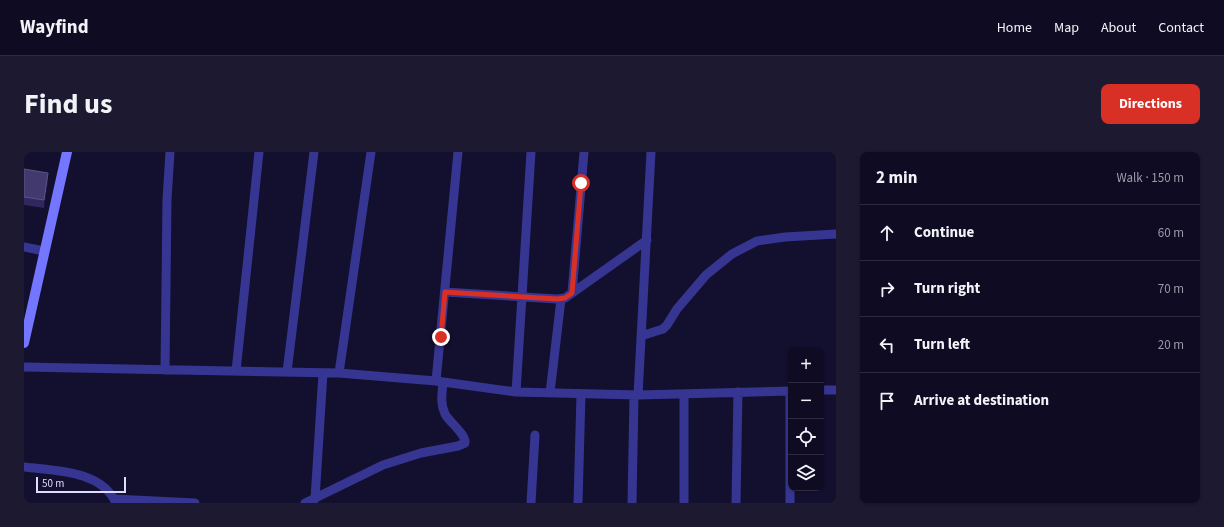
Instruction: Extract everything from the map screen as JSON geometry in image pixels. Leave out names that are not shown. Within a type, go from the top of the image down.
[{"type":"main road","points":[[24,343],[66,152]]},
{"type":"street","points":[[165,370],[167,200],[170,152]]},
{"type":"street","points":[[236,371],[259,152]]},
{"type":"street","points":[[288,372],[314,152]]},
{"type":"street","points":[[339,373],[371,152]]},
{"type":"street","points":[[305,503],[383,465],[421,453],[458,446],[464,443],[464,437],[446,416],[443,409],[440,382],[445,292],[458,152]]},
{"type":"street","points":[[516,392],[531,152]]},
{"type":"street","points":[[572,293],[584,152]]},
{"type":"street","points":[[632,503],[636,395],[647,240],[651,152]]},
{"type":"street","points":[[641,336],[663,329],[677,309],[706,275],[732,254],[757,242],[785,237],[836,234]]},
{"type":"street","points":[[445,292],[565,298],[647,240]]},
{"type":"street","points":[[24,247],[44,251]]},
{"type":"street","points":[[550,393],[561,299]]},
{"type":"street","points":[[24,366],[339,373],[440,382],[516,392],[636,395],[788,391]]},
{"type":"street","points":[[315,499],[323,373]]},
{"type":"street","points":[[824,390],[836,390]]},
{"type":"street","points":[[736,503],[738,392]]},
{"type":"street","points":[[578,503],[581,394]]},
{"type":"street","points":[[684,394],[684,503]]},
{"type":"street","points":[[790,419],[790,503]]},
{"type":"street","points":[[531,503],[535,435]]},
{"type":"street","points":[[24,466],[77,474],[94,481],[104,488],[115,501],[195,503]]},
{"type":"building","points":[[24,169],[48,173],[44,200],[24,197]]},
{"type":"route","points":[[441,337],[445,292],[557,299],[565,298],[572,293],[581,183]]}]
